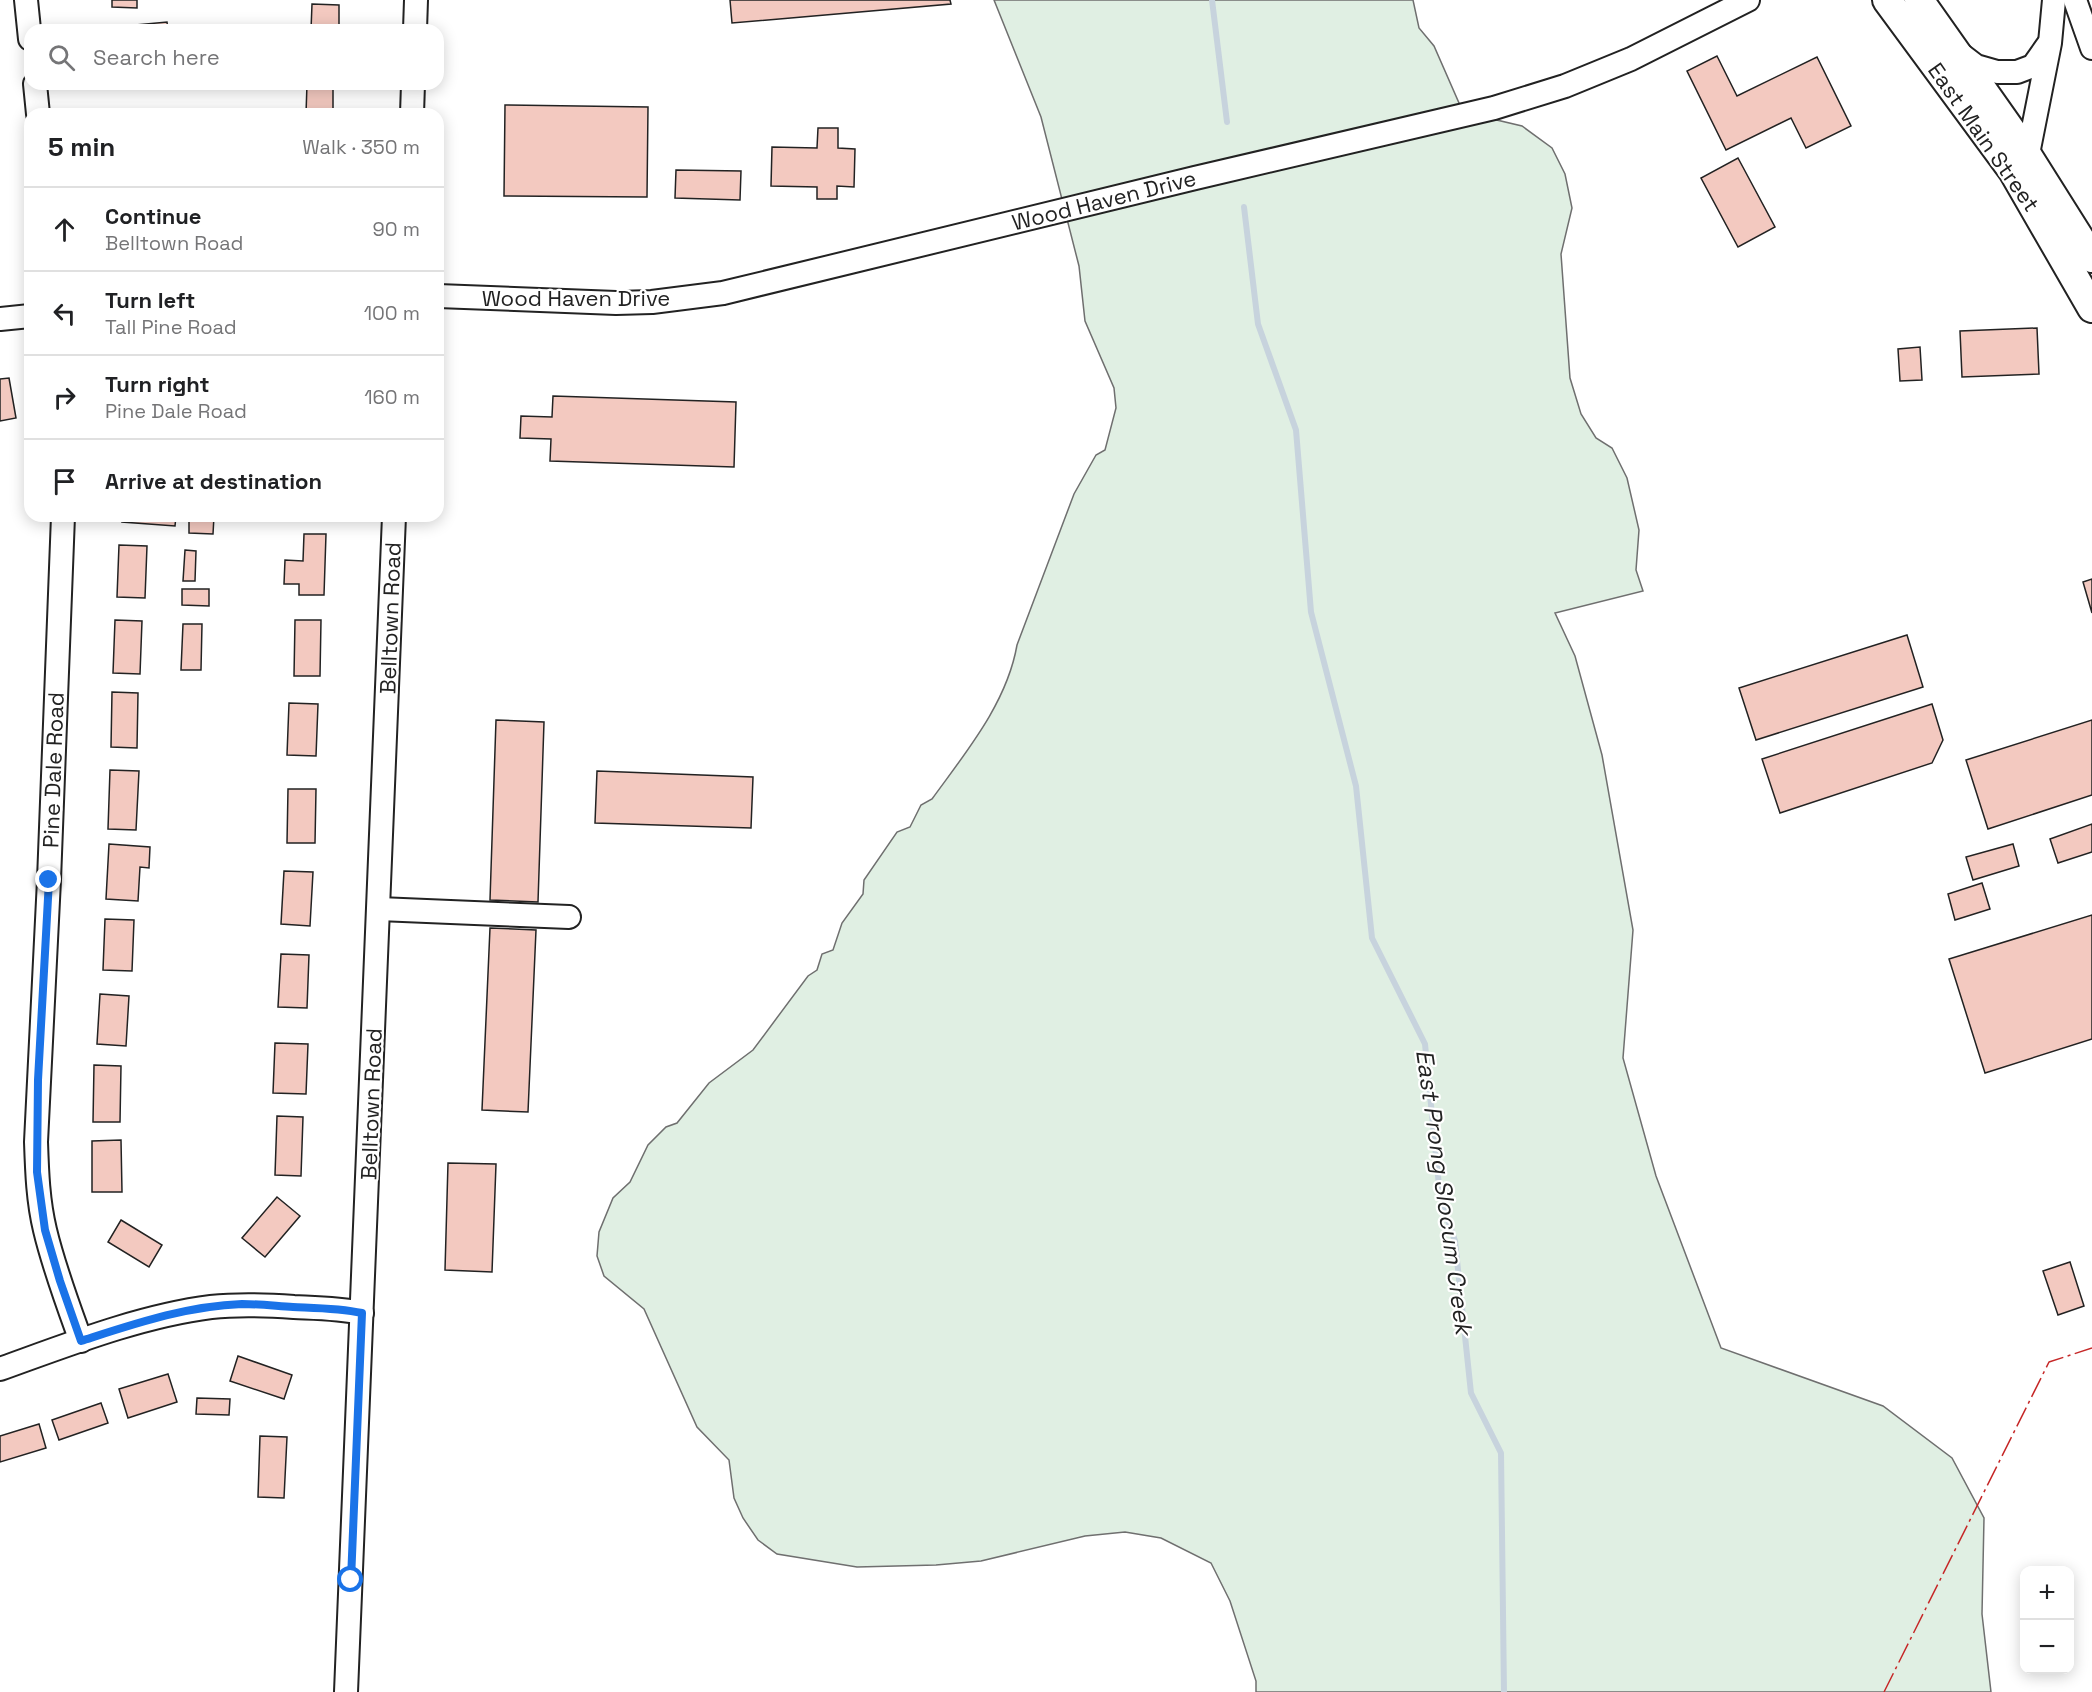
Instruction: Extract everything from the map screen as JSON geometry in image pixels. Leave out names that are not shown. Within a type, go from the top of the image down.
[{"type":"main road","name":"East Main Street","points":[[1887,0],[2013,171],[2092,308]]},
{"type":"main road","name":"East Main Street","points":[[1919,0],[2028,155],[2092,258]]},
{"type":"street","points":[[26,0],[28,24]]},
{"type":"street","points":[[415,24],[416,0]]},
{"type":"street","name":"Wood Haven Drive","points":[[444,296],[616,303],[652,302],[723,293],[1494,108],[1565,86],[1631,59],[1748,0]]},
{"type":"street","points":[[2022,187],[2050,43],[2054,0]]},
{"type":"street","points":[[2075,0],[2092,48]]},
{"type":"street","points":[[1958,53],[1976,66],[1997,72],[2017,72],[2033,66],[2050,43]]},
{"type":"street","points":[[36,90],[37,108]]},
{"type":"street","points":[[412,108],[413,90]]},
{"type":"street","points":[[0,319],[24,317]]},
{"type":"street","name":"Pine Dale Road","points":[[63,522],[36,1142],[38,1182],[45,1230],[81,1341]]},
{"type":"street","name":"Belltown Road","points":[[346,1692],[394,522]]},
{"type":"street","points":[[379,909],[569,917]]},
{"type":"street","points":[[0,1369],[142,1322],[211,1307],[243,1304],[342,1309],[362,1313]]},
{"type":"green space","points":[[994,0],[1413,0],[1419,28],[1434,46],[1463,112],[1522,126],[1552,148],[1565,174],[1572,208],[1561,254],[1570,378],[1581,414],[1596,438],[1612,448],[1627,478],[1639,530],[1636,570],[1643,591],[1555,613],[1575,656],[1602,755],[1633,930],[1623,1058],[1656,1176],[1721,1348],[1883,1406],[1952,1458],[1984,1518],[1982,1614],[1991,1692],[1256,1692],[1256,1681],[1230,1601],[1211,1563],[1161,1538],[1125,1532],[1085,1536],[981,1561],[936,1565],[857,1567],[777,1554],[758,1540],[743,1518],[734,1498],[729,1460],[697,1427],[644,1309],[604,1276],[597,1256],[599,1232],[613,1198],[630,1182],[648,1145],[666,1127],[677,1123],[709,1083],[753,1050],[808,976],[817,970],[822,954],[833,950],[842,923],[863,894],[864,880],[897,832],[910,827],[921,805],[932,799],[984,726],[1004,687],[1017,645],[1074,494],[1096,455],[1105,450],[1116,408],[1114,388],[1085,321],[1079,266],[1041,117]]},
{"type":"building","points":[[112,0],[137,0],[137,8],[112,7]]},
{"type":"building","points":[[730,0],[950,0],[951,4],[732,23]]},
{"type":"building","points":[[312,4],[339,5],[339,24],[311,24]]},
{"type":"building","points":[[1717,56],[1737,96],[1817,57],[1851,126],[1806,148],[1791,118],[1726,150],[1687,71]]},
{"type":"building","points":[[307,90],[333,90],[333,108],[306,108]]},
{"type":"building","points":[[505,105],[648,107],[647,197],[504,196]]},
{"type":"building","points":[[818,128],[838,128],[838,148],[855,149],[854,187],[837,186],[837,199],[817,199],[817,187],[771,186],[772,147],[817,148]]},
{"type":"building","points":[[1738,158],[1775,227],[1738,247],[1701,178]]},
{"type":"building","points":[[676,170],[741,171],[740,200],[675,198]]},
{"type":"building","points":[[2037,328],[2039,374],[1962,377],[1960,331]]},
{"type":"building","points":[[1920,347],[1922,380],[1900,381],[1898,349]]},
{"type":"building","points":[[9,378],[16,418],[0,421],[0,379]]},
{"type":"building","points":[[553,396],[736,402],[734,467],[550,461],[551,439],[520,438],[521,416],[552,417]]},
{"type":"building","points":[[122,522],[175,522],[175,526]]},
{"type":"building","points":[[189,522],[214,522],[213,534],[189,533]]},
{"type":"building","points":[[304,534],[326,534],[324,595],[299,595],[299,584],[284,584],[285,560],[303,561]]},
{"type":"building","points":[[119,545],[147,546],[145,598],[117,597]]},
{"type":"building","points":[[185,550],[196,551],[195,581],[183,581]]},
{"type":"building","points":[[2092,579],[2092,613],[2083,582]]},
{"type":"building","points":[[182,589],[209,589],[209,606],[182,605]]},
{"type":"building","points":[[115,620],[142,621],[140,674],[113,673]]},
{"type":"building","points":[[295,620],[321,620],[320,676],[294,676]]},
{"type":"building","points":[[183,624],[202,624],[201,670],[181,670]]},
{"type":"building","points":[[1907,635],[1923,687],[1756,740],[1739,688]]},
{"type":"building","points":[[112,692],[138,693],[137,748],[111,747]]},
{"type":"building","points":[[289,703],[318,704],[316,756],[287,755]]},
{"type":"building","points":[[1932,704],[1943,740],[1932,763],[1780,813],[1762,759]]},
{"type":"building","points":[[496,720],[544,722],[538,902],[490,900]]},
{"type":"building","points":[[2092,720],[2092,795],[1988,829],[1966,760]]},
{"type":"building","points":[[110,770],[139,771],[136,830],[108,829]]},
{"type":"building","points":[[597,771],[753,777],[751,828],[595,823]]},
{"type":"building","points":[[288,789],[316,789],[315,843],[287,843]]},
{"type":"building","points":[[2092,824],[2092,852],[2058,863],[2050,839]]},
{"type":"building","points":[[109,844],[150,847],[149,868],[140,867],[138,901],[106,899]]},
{"type":"building","points":[[2013,844],[2019,866],[1973,880],[1966,857]]},
{"type":"building","points":[[284,871],[313,872],[310,926],[281,924]]},
{"type":"building","points":[[1982,883],[1990,909],[1955,920],[1948,894]]},
{"type":"building","points":[[2092,915],[2092,1039],[1985,1073],[1949,959]]},
{"type":"building","points":[[105,919],[134,920],[132,971],[103,970]]},
{"type":"building","points":[[490,928],[536,930],[528,1112],[482,1110]]},
{"type":"building","points":[[281,954],[309,955],[307,1008],[278,1007]]},
{"type":"building","points":[[100,994],[129,996],[126,1046],[97,1044]]},
{"type":"building","points":[[275,1043],[308,1044],[306,1094],[273,1093]]},
{"type":"building","points":[[94,1065],[121,1066],[120,1122],[93,1122]]},
{"type":"building","points":[[277,1116],[303,1117],[301,1176],[275,1175]]},
{"type":"building","points":[[121,1140],[122,1192],[92,1192],[92,1141]]},
{"type":"building","points":[[448,1163],[496,1164],[492,1272],[445,1270]]},
{"type":"building","points":[[277,1197],[300,1216],[265,1257],[242,1238]]},
{"type":"building","points":[[121,1220],[162,1245],[149,1267],[108,1242]]},
{"type":"building","points":[[2070,1262],[2084,1306],[2058,1315],[2043,1271]]},
{"type":"building","points":[[238,1356],[292,1375],[284,1399],[230,1381]]},
{"type":"building","points":[[168,1374],[177,1402],[128,1418],[119,1389]]},
{"type":"building","points":[[197,1398],[230,1399],[229,1415],[196,1414]]},
{"type":"building","points":[[101,1403],[108,1423],[59,1440],[52,1420]]},
{"type":"building","points":[[39,1424],[46,1448],[0,1462],[0,1436]]},
{"type":"building","points":[[260,1436],[287,1437],[284,1498],[258,1497]]},
{"type":"waterway","name":"East Prong Slocum Creek","points":[[1212,0],[1227,122]]},
{"type":"waterway","name":"East Prong Slocum Creek","points":[[1244,207],[1258,324],[1296,430],[1311,612],[1356,786],[1372,938],[1425,1044],[1440,1196],[1455,1241],[1471,1393],[1501,1453],[1504,1692]]},
{"type":"power","points":[[1884,1692],[2049,1362],[2092,1348]]},
{"type":"route","points":[[49,880],[38,1080],[37,1172],[45,1230],[81,1341],[142,1322],[211,1307],[243,1304],[342,1309],[362,1313],[351,1580]]}]
